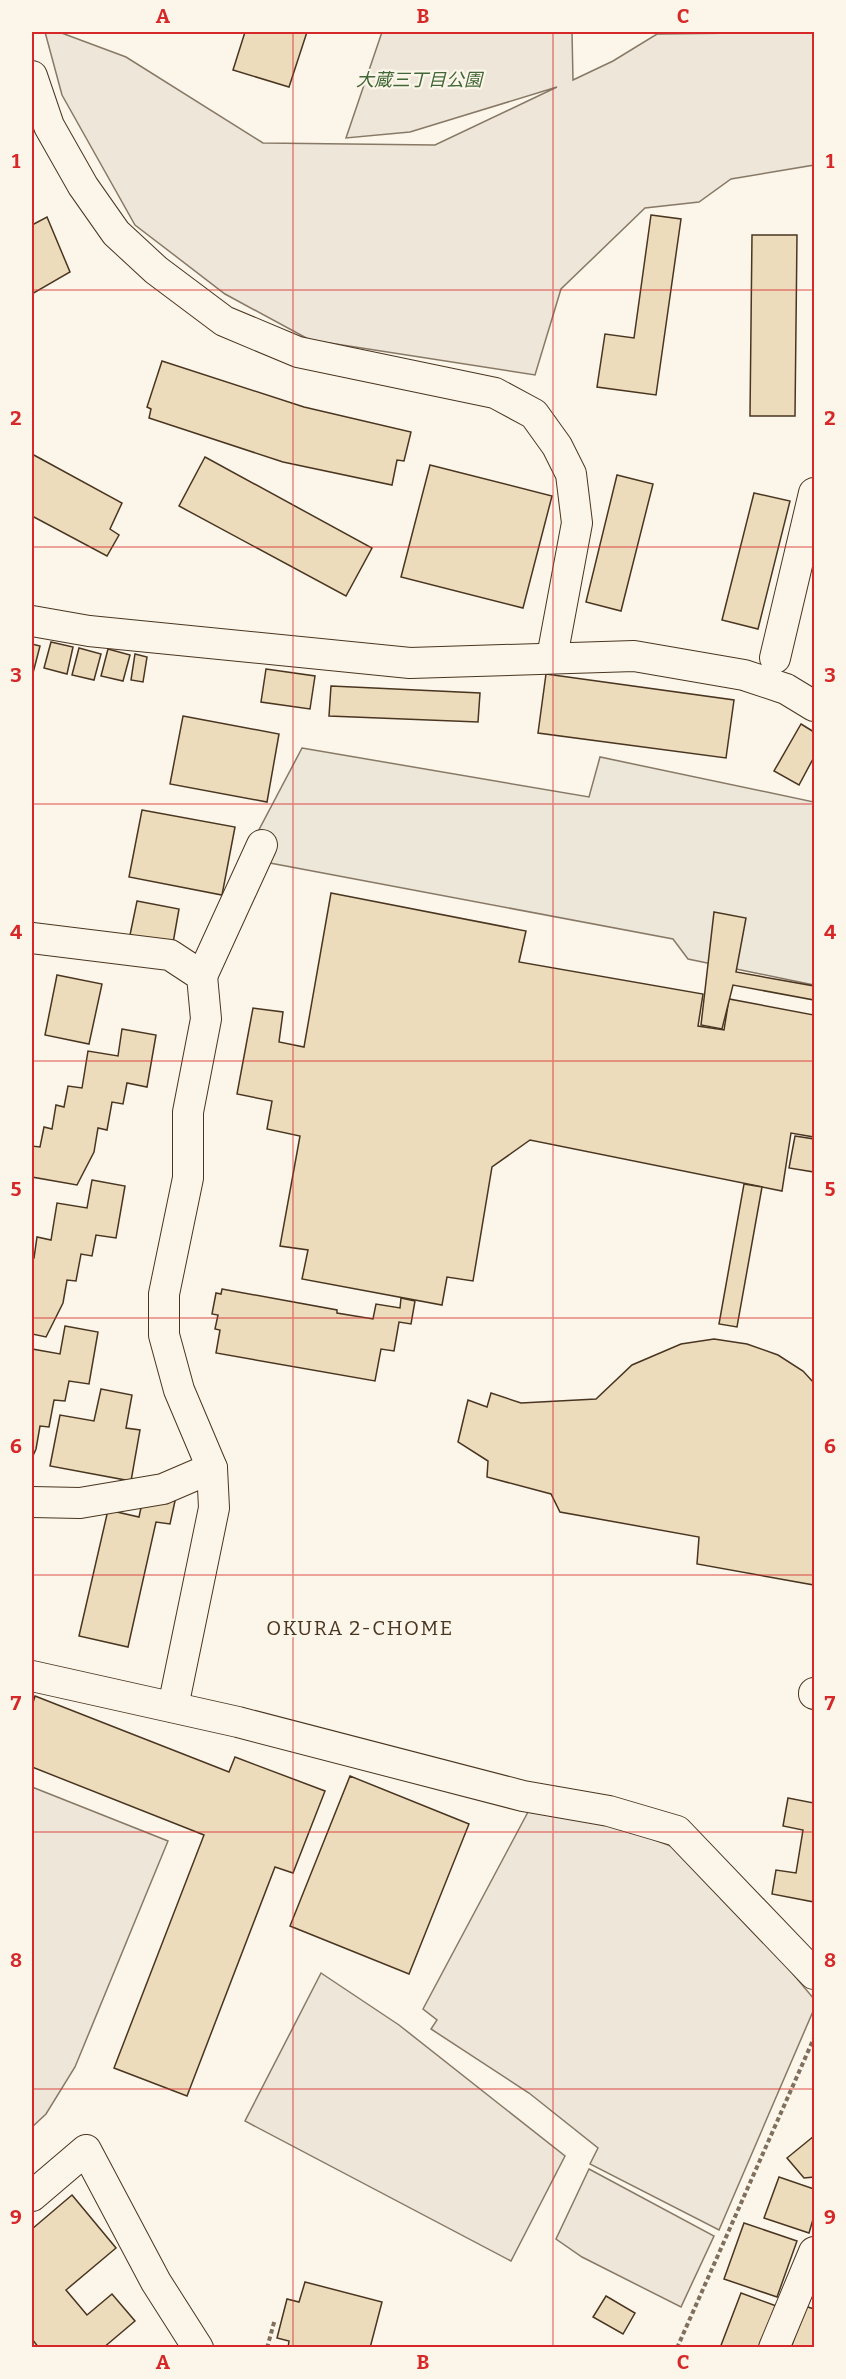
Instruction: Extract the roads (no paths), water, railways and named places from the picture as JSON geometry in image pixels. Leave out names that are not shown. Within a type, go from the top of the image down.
[{"type":"street","points":[[32,76],[49,126],[83,186],[116,233],[156,270],[224,321],[298,352],[495,393],[534,414],[557,446],[571,474],[577,523],[557,619],[552,657]]},
{"type":"street","points":[[775,658],[814,493]]},
{"type":"street","points":[[32,621],[89,631],[410,663],[634,656],[731,672],[786,689],[814,706]]},
{"type":"street","points":[[173,1707],[214,1508],[212,1468],[179,1390],[164,1335],[164,1294],[188,1178],[188,1112],[206,1019],[202,976],[262,846]]},
{"type":"street","points":[[32,938],[170,955],[202,976]]},
{"type":"street","points":[[32,1502],[80,1503],[164,1489],[212,1468]]},
{"type":"street","points":[[32,1676],[173,1707],[523,1796],[609,1811],[676,1831],[814,1974]]},
{"type":"street","points":[[32,2196],[86,2150],[156,2282],[198,2348]]},
{"type":"street","points":[[774,2348],[814,2252]]},
{"type":"district","name":"OKURA 2-CHOME","points":[[360,1628]]},
{"type":"park label","name":"大蔵三丁目公園","points":[[419,80]]}]
